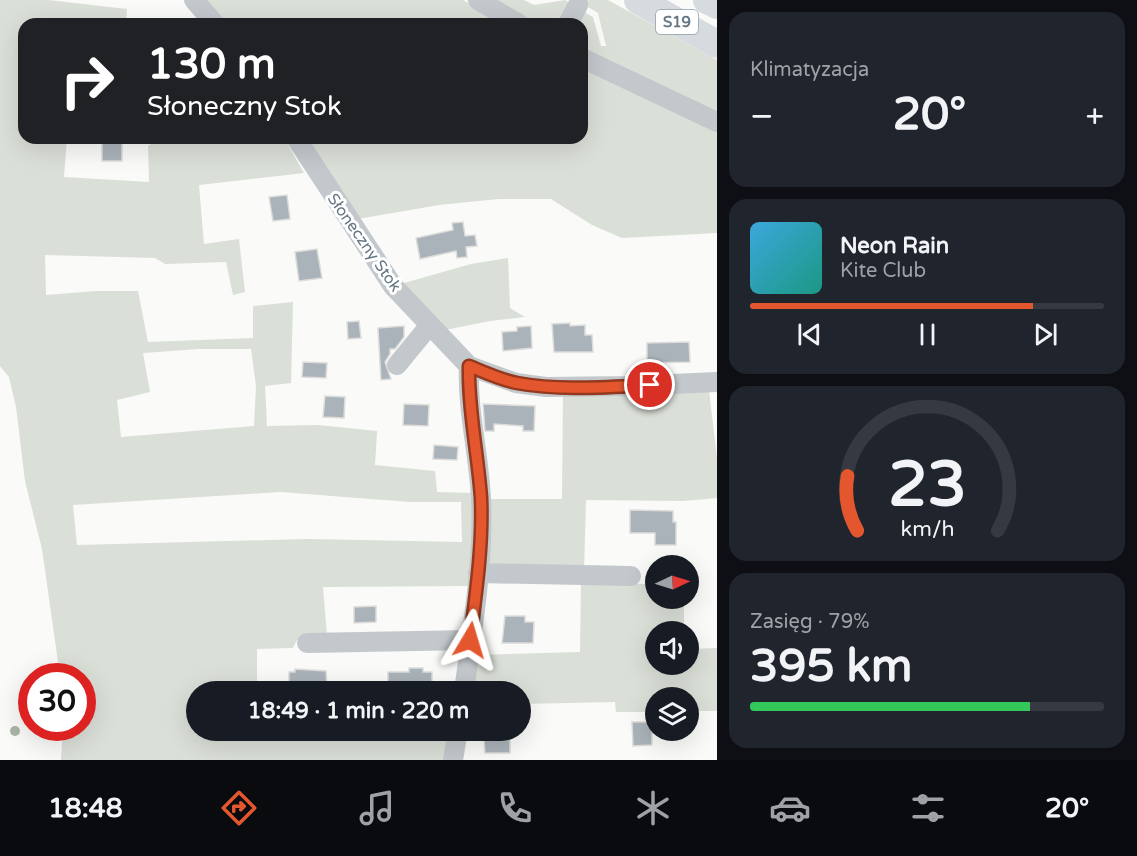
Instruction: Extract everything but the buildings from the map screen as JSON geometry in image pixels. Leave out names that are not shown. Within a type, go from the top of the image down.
[{"type":"highway","name":"S19","points":[[638,0],[717,44]]},
{"type":"highway","name":"S19","points":[[707,0],[717,5]]},
{"type":"street","points":[[194,0],[210,18]]},
{"type":"street","points":[[478,0],[509,18]]},
{"type":"street","points":[[571,18],[578,5]]},
{"type":"street","points":[[588,61],[717,122]]},
{"type":"street","name":"Słoneczny Stok","points":[[300,144],[369,253],[393,286],[469,366],[516,383],[546,387],[717,382]]},
{"type":"street","points":[[398,365],[429,326]]},
{"type":"street","points":[[465,681],[478,573],[481,500],[468,386],[469,366]]},
{"type":"street","points":[[478,573],[632,576]]},
{"type":"street","points":[[307,643],[470,640]]},
{"type":"street","points":[[453,760],[456,741]]},
{"type":"shaded area","points":[[0,0],[49,0],[127,9],[126,18],[18,18],[18,144],[67,144],[64,177],[149,182],[148,146],[151,144],[287,144],[304,173],[199,185],[204,244],[239,239],[245,292],[233,295],[226,262],[165,264],[155,258],[45,255],[46,295],[96,291],[138,291],[148,342],[253,338],[253,306],[293,302],[291,383],[265,386],[267,426],[318,425],[377,431],[375,465],[435,471],[437,492],[474,493],[470,586],[323,587],[327,636],[297,640],[293,648],[257,649],[257,681],[186,681],[186,741],[447,741],[444,760],[61,760],[62,741],[96,741],[96,663],[58,663],[42,549],[25,481],[16,407],[9,377],[0,366]],"holes":[[[199,349],[251,349],[256,386],[254,426],[121,437],[117,400],[150,392],[143,353]],[[280,492],[410,502],[461,502],[462,542],[309,539],[77,545],[73,505]]]},
{"type":"shaded area","points":[[205,0],[463,0],[494,18],[220,18]]},
{"type":"shaded area","points":[[494,0],[524,0],[534,5],[565,0],[572,4],[563,18],[523,18]]},
{"type":"shaded area","points":[[576,0],[608,0],[717,60],[717,115],[588,54],[588,18],[578,18],[581,10],[593,17],[601,46],[606,46],[598,13]]},
{"type":"shaded area","points":[[588,68],[717,128],[717,233],[622,238],[592,225],[551,199],[499,199],[439,205],[352,220],[307,144],[588,144]]},
{"type":"shaded area","points":[[508,258],[510,308],[525,317],[440,331],[397,285],[471,264]]},
{"type":"shaded area","points":[[709,390],[717,458],[717,498],[683,501],[586,500],[584,571],[492,568],[487,558],[486,499],[562,499],[563,394]]},
{"type":"shaded area","points":[[581,582],[645,584],[645,609],[684,609],[684,621],[645,621],[645,675],[699,675],[699,649],[717,648],[717,711],[699,711],[699,687],[645,687],[645,712],[616,712],[615,702],[531,704],[531,681],[472,681],[474,655],[580,652]]},
{"type":"route","points":[[470,640],[479,560],[481,500],[468,386],[469,366],[516,383],[546,387],[650,385]]}]
